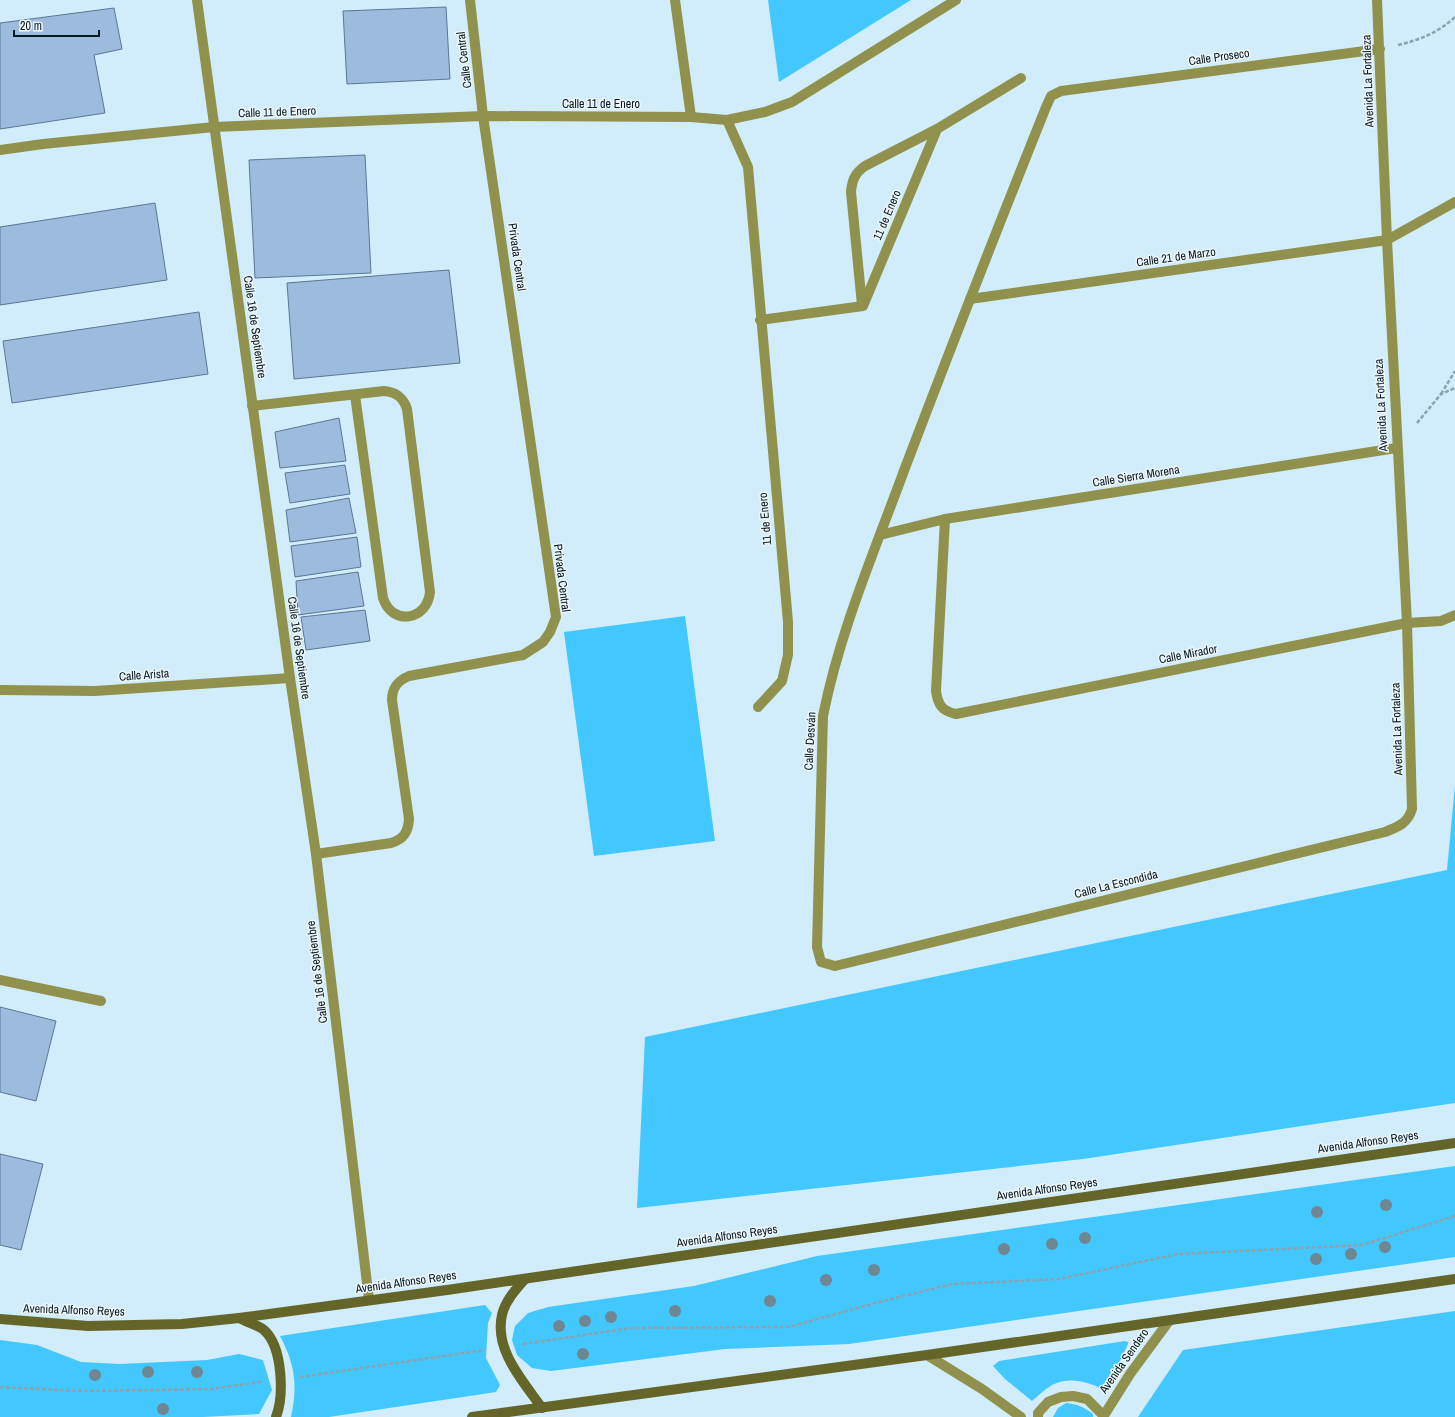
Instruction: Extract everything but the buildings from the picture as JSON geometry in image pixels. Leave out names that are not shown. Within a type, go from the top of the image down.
[{"type":"main road","name":"Avenida Alfonso Reyes","points":[[0,1319],[88,1326],[182,1324],[239,1318],[525,1279],[1455,1143]]},
{"type":"main road","points":[[525,1279],[508,1300],[502,1315],[504,1346],[512,1366],[542,1408]]},
{"type":"main road","points":[[472,1417],[927,1355],[1455,1279]]},
{"type":"main road","points":[[239,1318],[264,1330],[272,1341],[276,1351],[281,1380],[279,1404],[276,1417]]},
{"type":"street","name":"Calle 16 de Septiembre","points":[[197,0],[252,406],[316,854],[369,1300]]},
{"type":"street","name":"Calle Central","points":[[470,0],[484,116]]},
{"type":"street","points":[[675,0],[691,117]]},
{"type":"street","name":"Calle 11 de Enero","points":[[0,150],[43,144],[214,127],[484,116],[691,117],[727,120],[766,112],[792,102],[956,0]]},
{"type":"street","name":"Avenida La Fortaleza","points":[[1378,0],[1386,240],[1396,448],[1407,623],[1412,809]]},
{"type":"street","name":"Calle Proseco","points":[[1061,91],[1380,49]]},
{"type":"street","points":[[760,320],[862,306],[851,192],[854,177],[858,171],[937,129],[1020,78]]},
{"type":"street","name":"Calle Desván","points":[[819,958],[817,947],[823,716],[828,689],[846,628],[970,299],[1046,106],[1051,96],[1061,91]]},
{"type":"street","name":"Privada Central","points":[[316,854],[391,843],[399,841],[405,835],[409,819],[392,700],[392,692],[395,685],[401,679],[409,676],[523,655],[543,642],[550,632],[556,617],[484,116]]},
{"type":"street","name":"11 de Enero","points":[[727,120],[748,166],[760,320],[788,622],[788,655],[782,681],[758,707]]},
{"type":"street","name":"11 de Enero","points":[[862,306],[937,129]]},
{"type":"street","points":[[1386,240],[1455,202]]},
{"type":"street","name":"Calle 21 de Marzo","points":[[970,299],[1386,240]]},
{"type":"street","points":[[252,406],[384,391],[392,392],[402,398],[407,409],[430,592],[430,601],[426,608],[411,616],[398,615],[391,612],[386,606],[383,598],[355,395]]},
{"type":"street","name":"Calle Sierra Morena","points":[[880,535],[945,519],[1396,448]]},
{"type":"street","name":"Calle Mirador","points":[[945,519],[936,691],[938,701],[942,709],[956,714],[1407,623],[1442,621],[1455,615]]},
{"type":"street","name":"Calle Arista","points":[[0,690],[95,691],[290,678]]},
{"type":"street","name":"Calle La Escondida","points":[[819,958],[821,962],[835,966],[1385,832],[1404,824],[1412,809]]},
{"type":"street","points":[[0,980],[101,1001]]},
{"type":"street","name":"Avenida Sendero","points":[[1103,1416],[1169,1321]]},
{"type":"street","points":[[927,1355],[982,1388],[1021,1417]]},
{"type":"street","points":[[1038,1417],[1038,1414],[1048,1402],[1061,1397],[1073,1396],[1087,1399],[1103,1416]]},
{"type":"path","points":[[1380,49],[1415,41],[1443,28],[1455,17]]},
{"type":"path","points":[[1396,448],[1441,394],[1455,371]]},
{"type":"path","points":[[1441,394],[1455,388]]},
{"type":"path","points":[[0,1386],[82,1391],[210,1389],[281,1380],[631,1328],[789,1327],[879,1302],[952,1284],[1059,1279],[1178,1254],[1362,1246],[1455,1216]]},
{"type":"shaded area","points":[[768,0],[911,0],[779,82]]},
{"type":"shaded area","points":[[685,616],[715,841],[594,856],[564,632]]},
{"type":"shaded area","points":[[1455,785],[1455,1103],[1083,1159],[637,1208],[645,1037],[1447,870]]},
{"type":"shaded area","points":[[1455,1166],[1455,1257],[849,1344],[725,1349],[551,1371],[532,1368],[517,1355],[512,1340],[515,1326],[528,1313],[548,1307],[694,1286],[817,1256]]},
{"type":"shaded area","points":[[485,1305],[492,1313],[488,1323],[486,1358],[500,1385],[496,1392],[329,1417],[291,1417],[295,1385],[294,1375],[289,1356],[280,1336]]},
{"type":"shaded area","points":[[1455,1311],[1455,1417],[1138,1417],[1183,1350]]},
{"type":"shaded area","points":[[0,1340],[37,1345],[81,1362],[120,1364],[207,1360],[239,1354],[263,1360],[272,1390],[259,1414],[203,1417],[0,1417]]},
{"type":"shaded area","points":[[1125,1341],[1128,1342],[1128,1344],[1106,1391],[1079,1381],[1066,1381],[1052,1385],[1032,1401],[1005,1379],[993,1366],[999,1361]]},
{"type":"shaded area","points":[[1066,1403],[1083,1408],[1093,1414],[1093,1417],[1053,1417],[1058,1408]]}]
